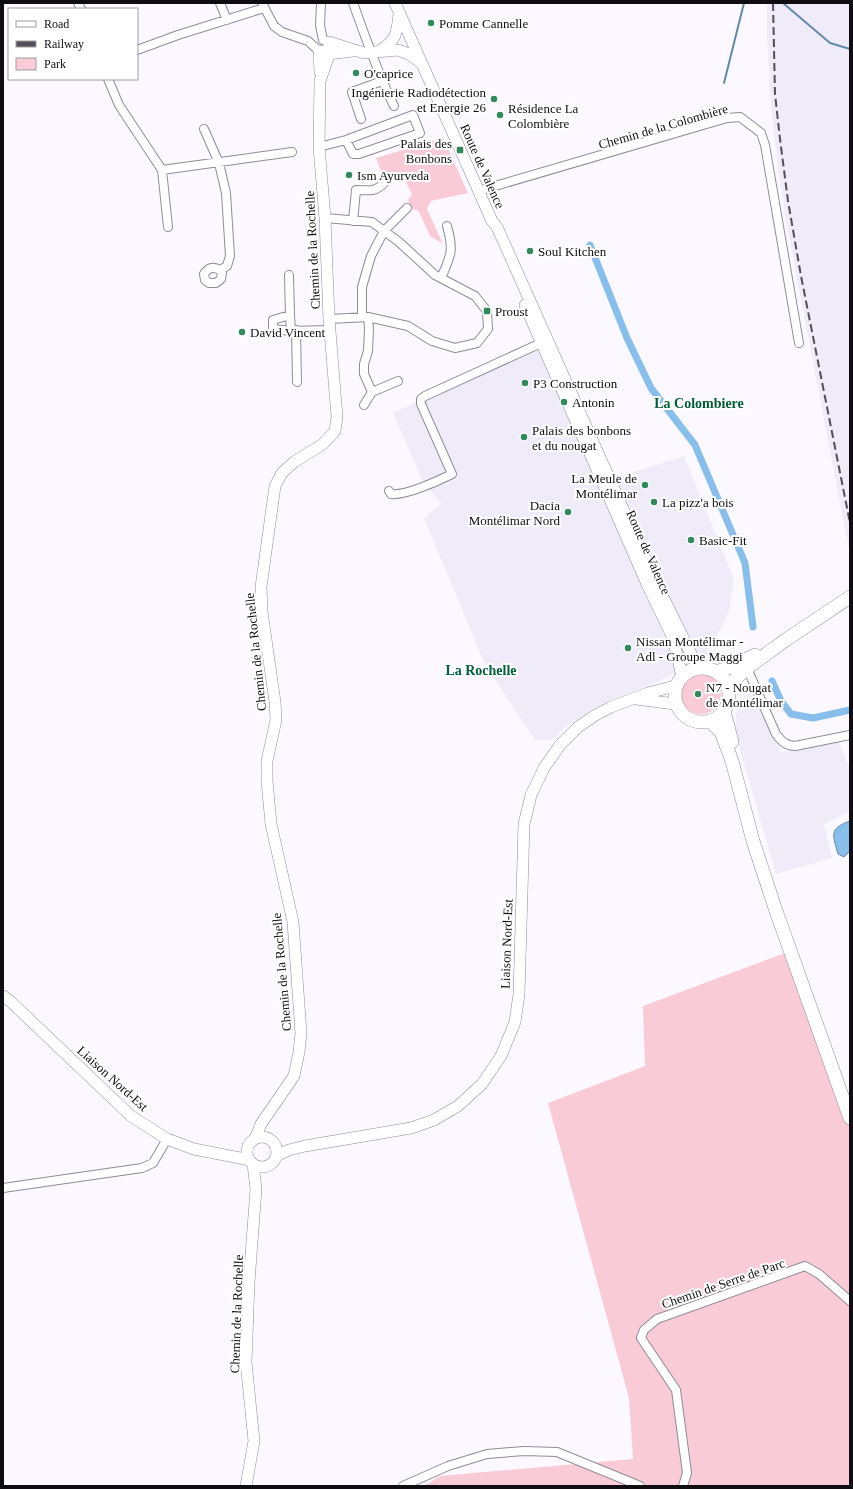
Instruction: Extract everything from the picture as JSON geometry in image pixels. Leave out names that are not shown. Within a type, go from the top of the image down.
[{"type":"main road","points":[[396,37],[397,7]]},
{"type":"main road","name":"Route de Valence","points":[[397,7],[478,191],[492,221],[497,227],[538,317],[660,592],[698,668]]},
{"type":"main road","points":[[324,52],[375,52],[398,50],[404,48],[410,38],[403,35],[396,37],[387,46],[375,52]]},
{"type":"main road","points":[[326,41],[356,51]]},
{"type":"main road","name":"Chemin de la Rochelle","points":[[252,1142],[260,1124],[294,1076],[301,1033],[293,922],[271,824],[267,781],[268,762],[276,714],[262,612],[261,587],[275,486],[282,473],[294,462],[323,444],[335,431],[337,417],[329,324],[325,218],[319,147],[320,81],[326,41]]},
{"type":"main road","points":[[398,50],[409,54],[421,63]]},
{"type":"main road","name":"Route de Valence","points":[[492,221],[493,229],[540,343],[647,584],[673,638],[679,681]]},
{"type":"main road","points":[[728,686],[747,668],[787,639],[849,598]]},
{"type":"main road","points":[[716,672],[742,662],[787,639]]},
{"type":"main road","points":[[698,668],[711,669],[716,672],[728,686],[729,700],[724,711],[717,718],[710,721],[696,722],[683,715],[676,704],[674,695],[679,681],[689,670],[698,668]]},
{"type":"main road","name":"Liaison Nord-Est","points":[[276,1156],[289,1150],[304,1146],[411,1128],[434,1120],[458,1106],[482,1084],[501,1056],[515,1022],[519,994],[524,824],[531,795],[544,768],[560,744],[578,727],[594,716],[679,681]]},
{"type":"main road","points":[[633,699],[676,704]]},
{"type":"main road","points":[[724,711],[773,877],[850,1094]]},
{"type":"main road","points":[[710,721],[720,732],[732,762],[753,841],[850,1118]]},
{"type":"main road","name":"Liaison Nord-Est","points":[[3,996],[131,1116],[167,1139],[194,1149],[219,1153],[251,1162]]},
{"type":"main road","points":[[270,1111],[268,1124],[272,1141],[276,1149],[276,1156],[272,1162],[266,1166],[260,1166],[251,1162],[247,1153],[252,1142],[262,1137],[272,1141]]},
{"type":"main road","name":"Liaison Nord-Est","points":[[272,1141],[288,1145],[304,1146]]},
{"type":"main road","name":"Liaison Nord-Est","points":[[219,1153],[252,1142]]},
{"type":"main road","name":"Chemin de la Rochelle","points":[[246,1486],[254,1441],[246,1362],[248,1282],[256,1189],[251,1162]]},
{"type":"main road","name":"Chemin de la Rochelle","points":[[256,1189],[266,1166]]},
{"type":"street","points":[[220,3],[227,20]]},
{"type":"street","name":"Chemin de la Rochelle","points":[[321,3],[320,25],[326,41]]},
{"type":"street","points":[[353,3],[375,52],[382,81],[394,106]]},
{"type":"street","points":[[138,50],[227,20],[263,5],[274,26],[282,32],[300,37],[326,41]]},
{"type":"street","name":"Chemin de la Rochelle","points":[[312,38],[320,25]]},
{"type":"street","points":[[300,37],[324,52]]},
{"type":"street","points":[[108,80],[119,105],[162,170],[168,227]]},
{"type":"street","points":[[361,119],[352,92],[382,81]]},
{"type":"street","points":[[319,147],[346,140],[413,115],[420,133],[359,154],[353,154],[346,140]]},
{"type":"street","name":"Chemin de la Colombière","points":[[478,191],[727,118],[740,118],[761,133],[799,343]]},
{"type":"street","points":[[204,129],[223,174],[228,205],[230,256],[227,266],[220,270],[222,273],[221,279],[216,283],[209,283],[205,280]]},
{"type":"street","points":[[162,170],[292,152]]},
{"type":"street","points":[[353,221],[356,190],[375,190],[384,183]]},
{"type":"street","points":[[372,392],[364,374],[364,364],[368,351],[369,328],[365,317],[362,287],[371,256],[384,231],[407,208]]},
{"type":"street","points":[[290,315],[272,320],[273,329],[293,330],[365,317],[408,326],[432,341],[455,348],[477,344],[488,329],[487,311],[475,296],[435,276],[399,242],[372,222],[325,218]]},
{"type":"street","points":[[441,278],[451,252],[451,239],[447,226]]},
{"type":"street","points":[[289,275],[290,315],[293,330],[297,382]]},
{"type":"street","points":[[389,492],[396,495],[421,488],[452,474],[421,404],[421,399],[540,343]]},
{"type":"street","points":[[364,405],[372,392],[398,381]]},
{"type":"street","points":[[747,668],[776,734],[782,742],[787,745],[795,746],[850,735]]},
{"type":"street","points":[[3,1188],[142,1168],[153,1163],[167,1139]]},
{"type":"street","name":"Chemin de Serre de Parc","points":[[683,1486],[687,1473],[676,1390],[641,1338],[644,1330],[657,1319],[805,1266],[819,1274],[850,1301]]},
{"type":"street","points":[[403,1486],[448,1466],[487,1454],[524,1451],[557,1452],[640,1486]]},
{"type":"shaded area","points":[[767,3],[850,3],[850,555],[788,231],[778,168],[771,106],[767,37]]},
{"type":"shaded area","points":[[539,346],[599,483],[684,456],[734,579],[729,612],[706,656],[658,682],[594,708],[566,726],[554,739],[535,741],[484,662],[424,518],[441,503],[422,480],[393,413]]},
{"type":"shaded area","points":[[745,694],[752,694],[758,700],[781,752],[839,742],[850,769],[850,812],[824,824],[832,858],[776,874],[735,732],[736,715]]},
{"type":"green space","points":[[443,138],[468,193],[431,201],[427,209],[443,244],[430,236],[418,210],[412,209],[408,200],[412,194],[403,176],[395,176],[390,180],[383,177],[376,158]]},
{"type":"green space","points":[[705,674],[712,677],[718,683],[721,694],[720,702],[712,711],[705,714],[697,714],[690,711],[682,702],[681,690],[684,683],[693,675]]},
{"type":"green space","points":[[785,953],[850,1128],[850,1486],[425,1486],[440,1476],[633,1459],[629,1398],[548,1103],[645,1066],[643,1006]]},
{"type":"water","points":[[850,821],[850,851],[844,857],[838,854],[834,833],[838,827]]},
{"type":"waterway","points":[[724,83],[744,3]]},
{"type":"waterway","points":[[783,3],[830,43],[850,49]]},
{"type":"waterway","points":[[590,245],[627,338],[651,388],[695,445],[745,563],[753,627]]},
{"type":"waterway","points":[[772,681],[781,701],[791,714],[813,718],[850,710]]},
{"type":"railway","points":[[773,3],[775,94],[788,201],[801,276],[850,523]]},
{"type":"place","name":"Pomme Cannelle","points":[[431,23]]},
{"type":"place","name":"O'caprice","points":[[356,73]]},
{"type":"place","name":"Ingénierie Radiodétection et Energie 26","points":[[494,99]]},
{"type":"place","name":"Résidence La Colombière","points":[[500,115]]},
{"type":"place","name":"Palais des Bonbons","points":[[460,150]]},
{"type":"place","name":"Ism Ayurveda","points":[[349,175]]},
{"type":"place","name":"Soul Kitchen","points":[[530,251]]},
{"type":"place","name":"Proust","points":[[487,311]]},
{"type":"place","name":"David Vincent","points":[[242,332]]},
{"type":"place","name":"P3 Construction","points":[[525,383]]},
{"type":"place","name":"Antonin","points":[[564,402]]},
{"type":"place","name":"Palais des bonbons et du nougat","points":[[524,437]]},
{"type":"place","name":"La Meule de Montélimar","points":[[645,485]]},
{"type":"place","name":"La pizz'a bois","points":[[654,502]]},
{"type":"place","name":"Dacia Montélimar Nord","points":[[568,512]]},
{"type":"place","name":"Basic-Fit","points":[[691,540]]},
{"type":"place","name":"Nissan Montélimar - Adl - Groupe Maggi","points":[[628,648]]},
{"type":"place","name":"N7 - Nougat de Montélimar","points":[[698,694]]},
{"type":"district","name":"La Colombiere","points":[[699,403]]},
{"type":"district","name":"La Rochelle","points":[[481,670]]}]
